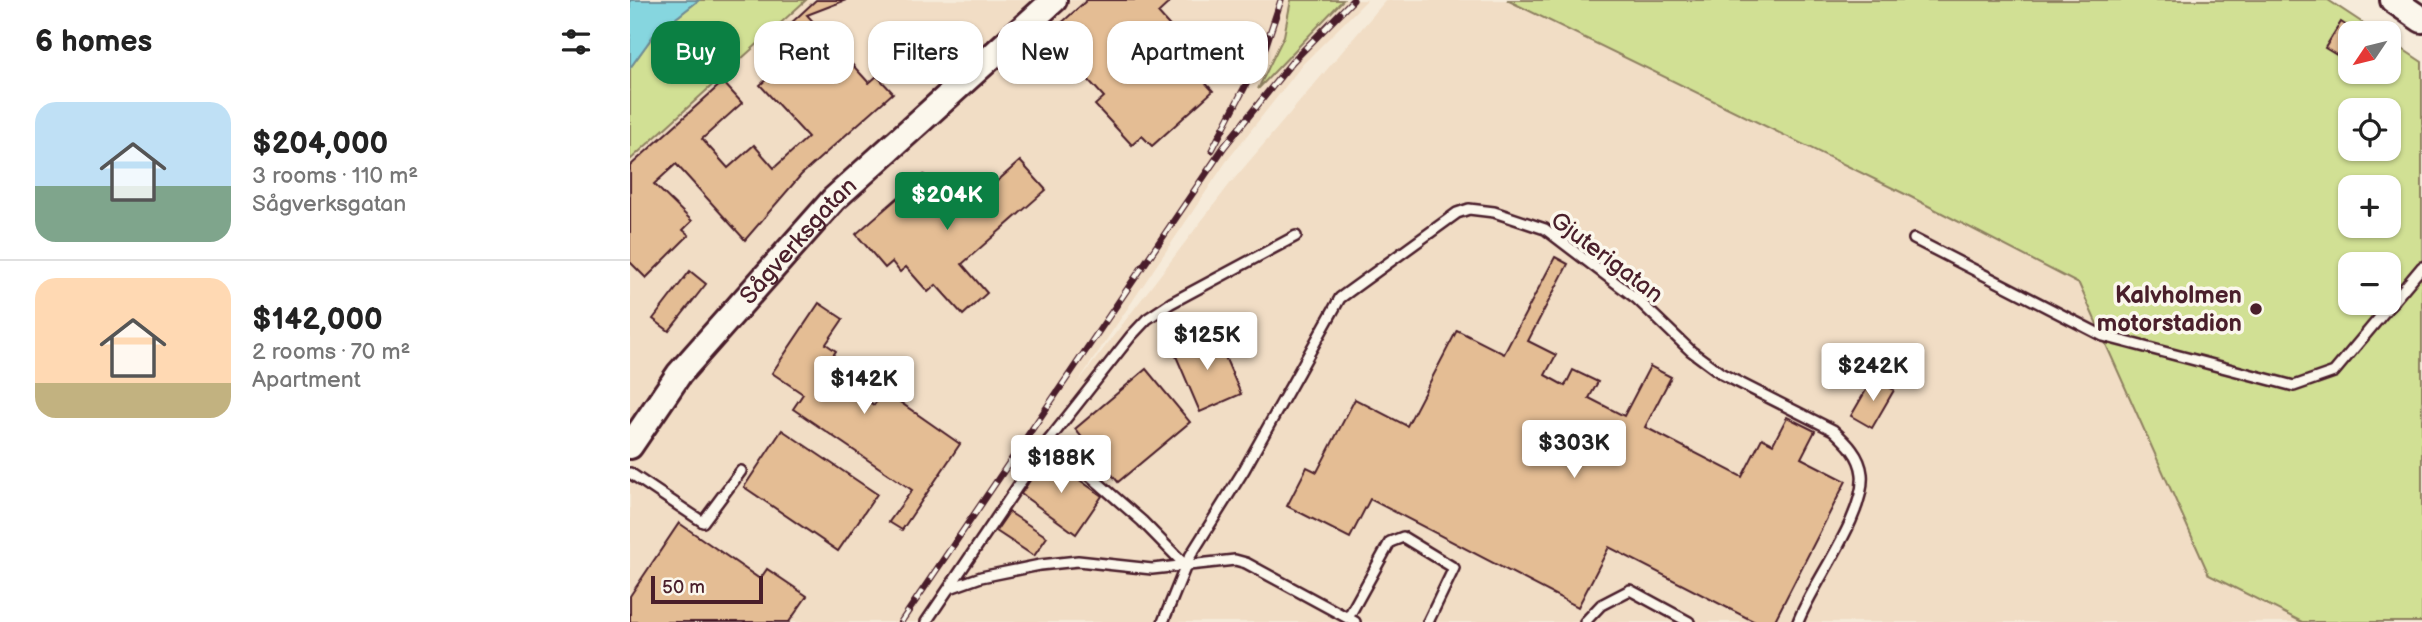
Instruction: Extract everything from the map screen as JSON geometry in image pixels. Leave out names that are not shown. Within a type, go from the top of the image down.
[{"type":"street","name":"Sågverksgatan","points":[[630,446],[680,374],[834,199],[1054,0]]},
{"type":"street","points":[[2393,0],[2422,20]]},
{"type":"lane","name":"Gjuterigatan","points":[[1163,622],[1186,566],[1340,298],[1457,213],[1469,209],[1494,212],[1545,229],[1637,299],[1691,351],[1723,374],[1833,430],[1847,443],[1854,452],[1862,474],[1857,506],[1798,622]]},
{"type":"lane","points":[[926,622],[1049,440],[1147,319],[1296,236]]},
{"type":"lane","points":[[1914,239],[2103,336],[2294,386],[2334,372],[2422,267]]},
{"type":"lane","points":[[1049,440],[1142,521],[1186,566]]},
{"type":"lane","points":[[630,473],[703,522],[741,471]]},
{"type":"lane","points":[[950,588],[1040,565],[1078,561],[1152,569],[1220,560],[1246,563],[1352,620],[1390,542],[1404,537],[1454,568],[1428,622]]},
{"type":"lane","points":[[1585,622],[1601,605],[1630,590],[1689,622]]},
{"type":"shaded area","points":[[806,0],[1291,0],[1284,36],[1268,69],[1268,21],[1107,21],[1107,84],[1261,84],[1260,86],[1268,84],[1268,78],[1343,0],[1367,0],[1303,64],[1226,162],[1076,385],[1229,185],[1386,0],[1507,0],[1911,197],[2079,284],[2209,575],[2302,622],[630,622],[630,160],[714,84],[740,84],[740,60],[754,47],[754,84],[854,84],[854,21],[783,21]]},
{"type":"green space","points":[[699,0],[806,0],[783,21],[754,21],[754,47],[740,60],[740,21],[672,21]]},
{"type":"green space","points":[[1291,0],[1343,0],[1268,79],[1268,69],[1284,36]]},
{"type":"green space","name":"Kalvholmen motorstadion","points":[[1507,0],[2328,0],[2360,21],[2338,21],[2338,84],[2401,84],[2401,48],[2422,62],[2422,622],[2302,622],[2209,575],[2079,284],[1911,197]]},
{"type":"green space","points":[[651,39],[651,84],[714,84],[630,160],[630,68]]},
{"type":"water","points":[[630,0],[699,0],[672,21],[651,21],[651,39],[630,68]]},
{"type":"building","points":[[816,0],[846,0],[807,15],[812,21],[793,21]]},
{"type":"building","points":[[1087,0],[1172,0],[1158,13],[1165,21],[1107,21],[1107,84],[1207,84],[1213,91],[1152,146],[1142,136],[1132,145],[1095,105],[1104,97],[1092,84],[1093,21],[1064,21]]},
{"type":"building","points":[[2338,27],[2338,56],[2325,48]]},
{"type":"building","points":[[854,67],[868,84],[885,84],[893,93],[801,175],[745,240],[676,164],[654,184],[692,221],[683,230],[689,235],[646,278],[630,262],[630,166],[721,84],[725,84],[742,103],[702,139],[728,168],[754,145],[774,168],[808,137],[760,85],[854,84]]},
{"type":"building","points":[[1020,161],[1046,190],[962,264],[987,293],[963,315],[936,285],[928,292],[906,267],[900,272],[892,262],[885,268],[856,234],[924,175],[959,215]]},
{"type":"building","points":[[1555,257],[1568,264],[1528,341],[1556,355],[1545,375],[1565,386],[1573,370],[1598,382],[1589,398],[1624,416],[1650,366],[1671,377],[1645,427],[1742,477],[1762,438],[1773,444],[1787,417],[1815,431],[1801,458],[1846,481],[1774,622],[1755,622],[1609,547],[1578,607],[1370,499],[1350,538],[1287,506],[1307,467],[1317,472],[1355,399],[1407,426],[1457,330],[1504,354]]},
{"type":"building","points":[[690,271],[706,284],[669,331],[653,319]]},
{"type":"building","points":[[819,303],[843,319],[826,344],[836,351],[823,370],[874,405],[884,391],[960,444],[902,530],[889,522],[912,490],[793,409],[803,394],[772,373]]},
{"type":"building","points":[[1214,331],[1241,394],[1200,412],[1173,349]]},
{"type":"building","points":[[1146,369],[1190,422],[1118,482],[1075,429]]},
{"type":"building","points":[[1873,378],[1894,390],[1872,428],[1851,416]]},
{"type":"building","points":[[782,430],[877,494],[838,551],[744,487]]},
{"type":"building","points":[[1046,456],[1102,496],[1076,534],[1021,494]]},
{"type":"building","points":[[1009,512],[1047,537],[1034,556],[996,531]]},
{"type":"building","points":[[679,523],[760,579],[767,569],[807,596],[789,622],[630,622],[630,596]]},
{"type":"railway","points":[[1212,150],[1265,48],[1281,0]]},
{"type":"railway","points":[[901,622],[1224,147],[1292,62],[1353,0]]},
{"type":"place","name":"Kalvholmen motorstadion","points":[[2256,309]]}]
